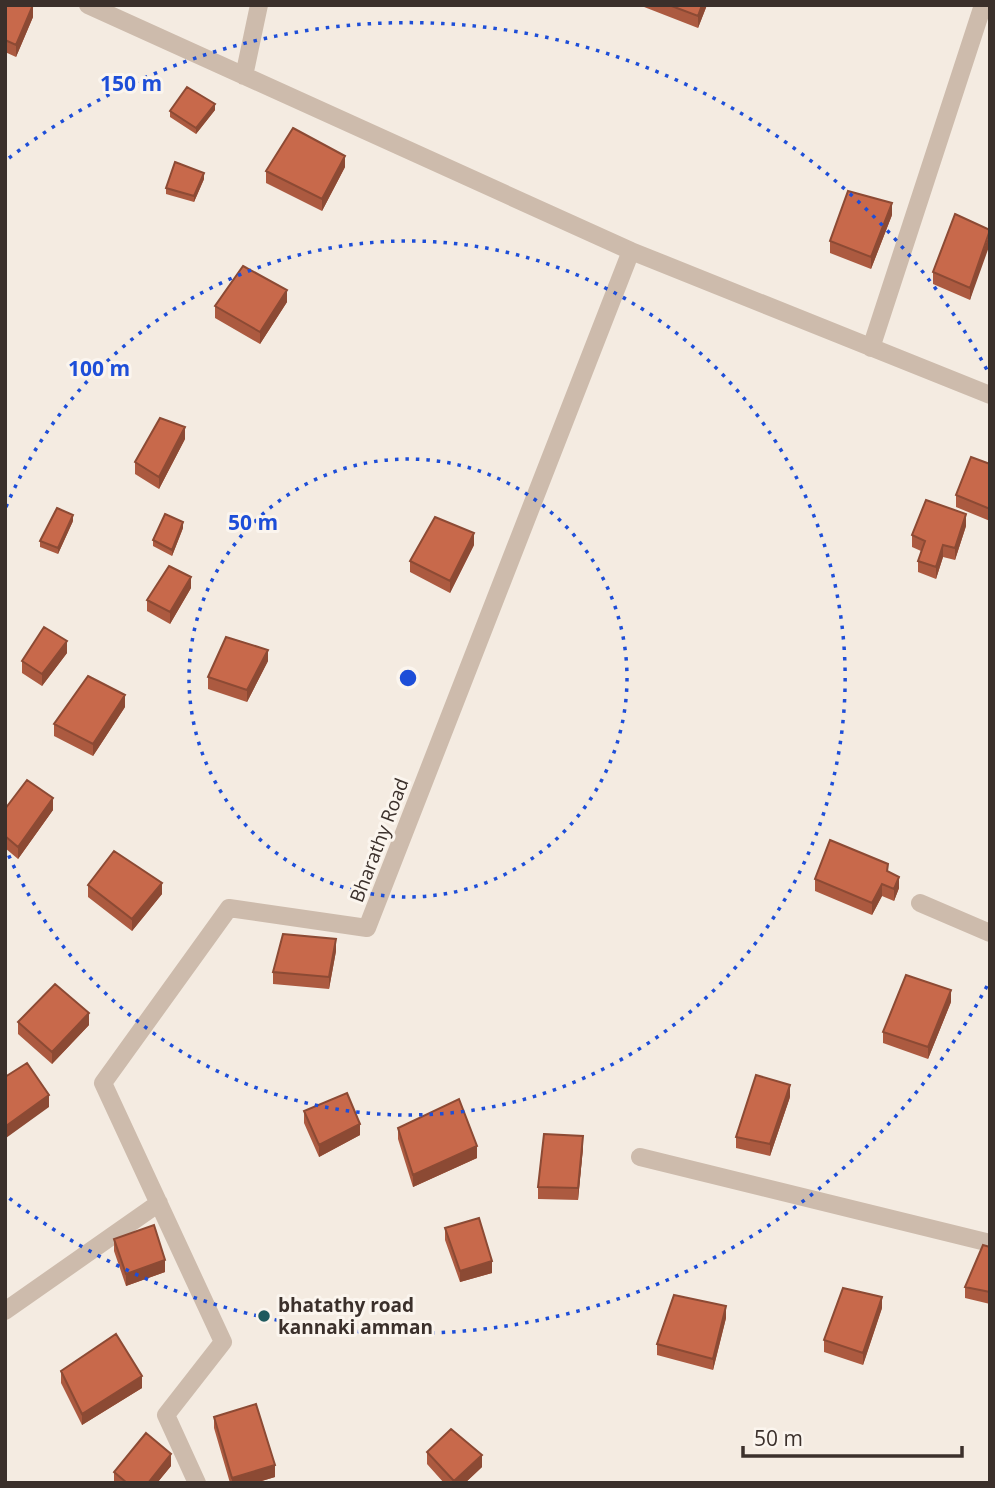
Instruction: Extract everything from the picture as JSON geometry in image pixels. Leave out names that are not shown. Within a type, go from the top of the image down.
[{"type":"street","points":[[88,5],[631,251],[990,395]]},
{"type":"street","points":[[244,76],[259,5]]},
{"type":"street","points":[[871,348],[983,5]]},
{"type":"street","name":"Bharathy Road","points":[[197,1483],[166,1415],[223,1342],[103,1083],[229,908],[367,928],[631,251]]},
{"type":"street","points":[[920,903],[990,933]]},
{"type":"street","points":[[640,1157],[990,1243]]},
{"type":"street","points":[[5,1311],[159,1203]]},
{"type":"building","points":[[5,5],[33,5],[16,45],[5,40]]},
{"type":"building","points":[[669,5],[702,5],[698,16]]},
{"type":"building","points":[[187,87],[215,104],[196,128],[170,111]]},
{"type":"building","points":[[293,128],[345,156],[322,199],[266,171]]},
{"type":"building","points":[[175,162],[204,173],[194,196],[166,188]]},
{"type":"building","points":[[848,191],[892,203],[871,257],[830,241]]},
{"type":"building","points":[[955,214],[990,230],[970,288],[933,272]]},
{"type":"building","points":[[243,266],[287,290],[260,332],[215,306]]},
{"type":"building","points":[[160,418],[185,427],[159,477],[135,462]]},
{"type":"building","points":[[971,457],[990,464],[990,509],[956,495]]},
{"type":"building","points":[[926,500],[966,514],[955,548],[943,545],[936,567],[918,561],[925,541],[912,535]]},
{"type":"building","points":[[57,508],[73,515],[58,548],[40,541]]},
{"type":"building","points":[[165,514],[183,522],[172,550],[153,540]]},
{"type":"building","points":[[435,517],[474,533],[450,581],[410,561]]},
{"type":"building","points":[[169,566],[191,577],[170,612],[147,600]]},
{"type":"building","points":[[44,627],[67,641],[42,674],[22,661]]},
{"type":"building","points":[[226,637],[268,650],[247,690],[208,677]]},
{"type":"building","points":[[88,676],[125,695],[93,744],[54,724]]},
{"type":"building","points":[[27,780],[53,798],[18,847],[5,836],[5,809]]},
{"type":"building","points":[[830,840],[888,864],[887,871],[899,877],[894,889],[882,884],[872,903],[815,879]]},
{"type":"building","points":[[114,851],[162,883],[132,919],[88,885]]},
{"type":"building","points":[[283,934],[336,939],[329,977],[273,972]]},
{"type":"building","points":[[906,975],[951,990],[928,1047],[883,1032]]},
{"type":"building","points":[[55,984],[89,1013],[52,1052],[18,1022]]},
{"type":"building","points":[[27,1063],[49,1095],[6,1126],[5,1077]]},
{"type":"building","points":[[756,1075],[790,1085],[770,1144],[736,1137]]},
{"type":"building","points":[[347,1093],[360,1124],[319,1145],[304,1111]]},
{"type":"building","points":[[459,1099],[477,1146],[413,1175],[398,1128]]},
{"type":"building","points":[[544,1134],[583,1136],[578,1188],[538,1187]]},
{"type":"building","points":[[479,1218],[492,1261],[460,1271],[445,1228]]},
{"type":"building","points":[[154,1225],[165,1260],[126,1274],[114,1239]]},
{"type":"building","points":[[983,1245],[990,1247],[990,1292],[965,1287]]},
{"type":"building","points":[[843,1288],[882,1297],[863,1353],[824,1340]]},
{"type":"building","points":[[674,1295],[726,1306],[713,1359],[657,1344]]},
{"type":"building","points":[[116,1334],[142,1376],[82,1414],[61,1371]]},
{"type":"building","points":[[256,1404],[275,1465],[232,1478],[214,1417]]},
{"type":"building","points":[[451,1429],[482,1455],[454,1481],[427,1452]]},
{"type":"building","points":[[146,1433],[171,1454],[148,1483],[127,1483],[114,1472]]},
{"type":"place","name":"bhatathy road kannaki amman","points":[[264,1316]]}]
